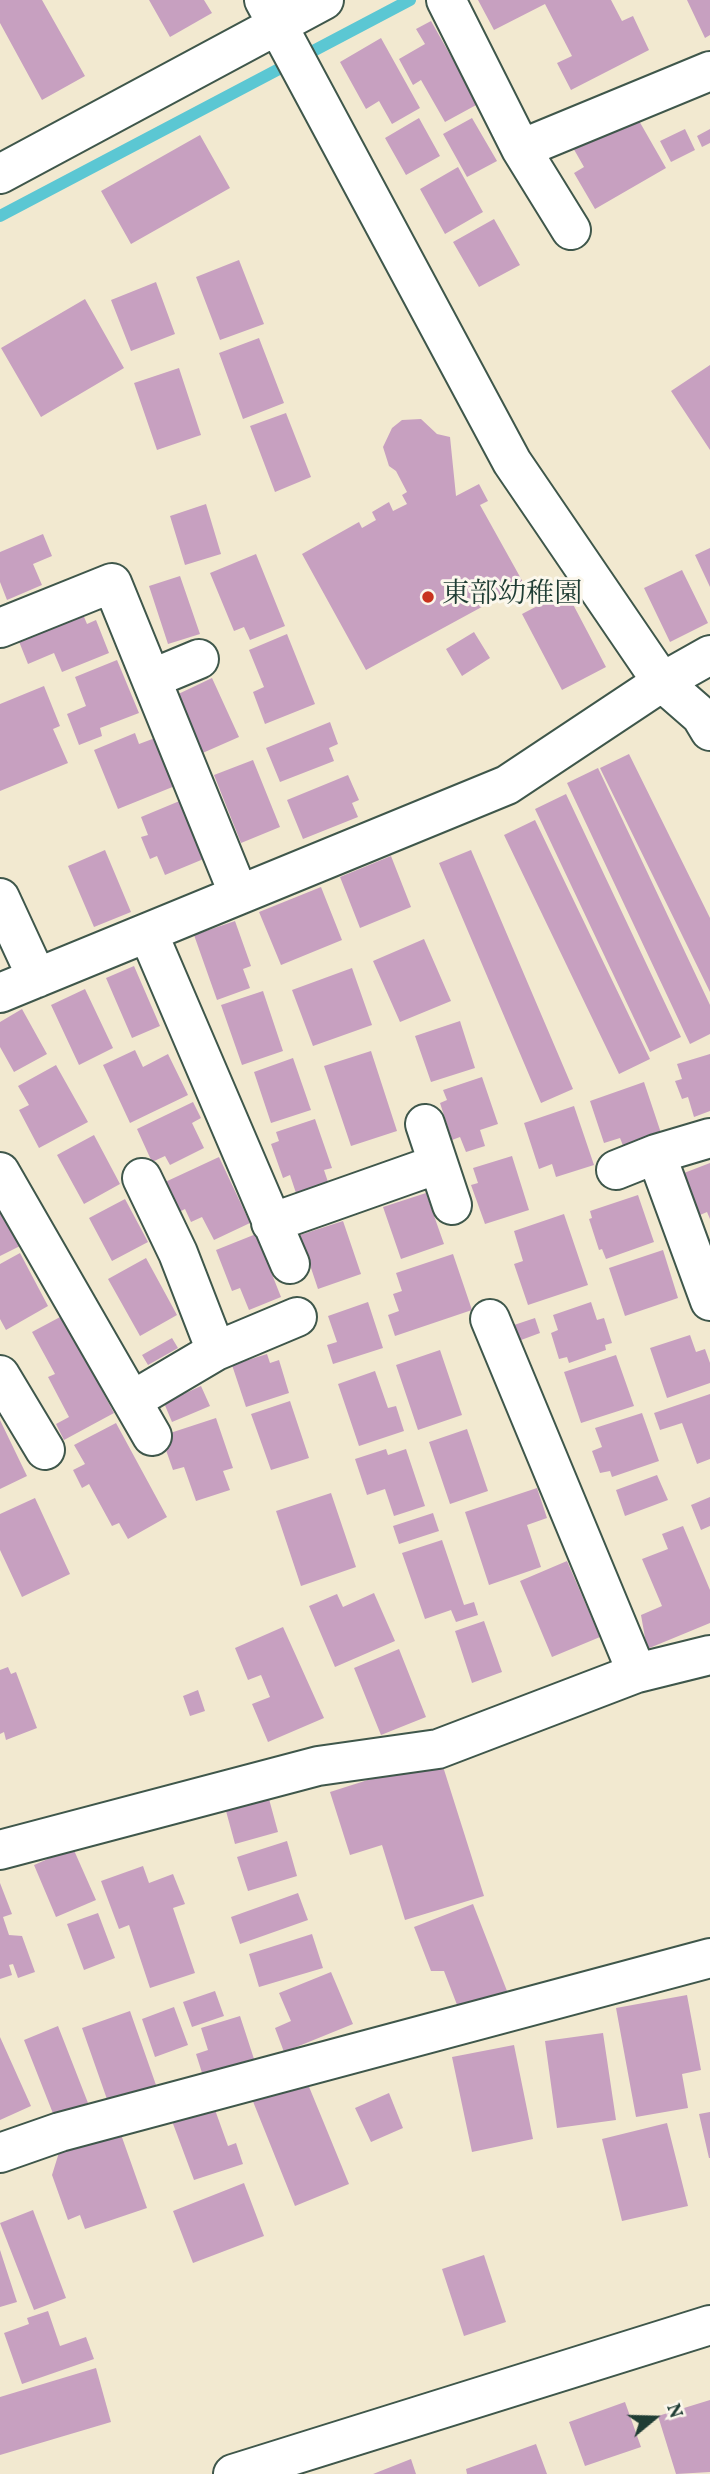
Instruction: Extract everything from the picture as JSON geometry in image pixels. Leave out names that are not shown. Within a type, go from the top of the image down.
[{"type":"street","points":[[0,174],[271,13],[324,0]]},
{"type":"street","points":[[446,0],[521,149],[571,230]]},
{"type":"street","points":[[271,13],[512,462],[662,682],[701,716],[710,731]]},
{"type":"street","points":[[521,149],[710,71]]},
{"type":"street","points":[[0,628],[112,583],[240,895]]},
{"type":"street","points":[[0,993],[507,785],[662,682],[710,655]]},
{"type":"street","points":[[151,679],[200,659]]},
{"type":"street","points":[[0,898],[37,978]]},
{"type":"street","points":[[148,933],[290,1264]]},
{"type":"street","points":[[425,1124],[452,1205]]},
{"type":"street","points":[[616,1170],[656,1154],[710,1138]]},
{"type":"street","points":[[656,1154],[710,1301]]},
{"type":"street","points":[[271,1223],[438,1164]]},
{"type":"street","points":[[0,1172],[152,1436]]},
{"type":"street","points":[[142,1178],[178,1253],[216,1351]]},
{"type":"street","points":[[133,1400],[216,1351],[297,1317]]},
{"type":"street","points":[[490,1319],[638,1674]]},
{"type":"street","points":[[0,1375],[45,1450]]},
{"type":"street","points":[[0,1850],[318,1766],[438,1749],[638,1674],[710,1655]]},
{"type":"street","points":[[0,2152],[61,2132],[710,1958]]},
{"type":"street","points":[[233,2474],[710,2325]]},
{"type":"building","points":[[0,0],[42,0],[85,76],[42,100],[0,23]]},
{"type":"building","points":[[149,0],[204,0],[212,13],[170,37]]},
{"type":"building","points":[[478,0],[611,0],[622,21],[633,16],[649,50],[571,90],[557,63],[572,56],[545,4],[494,30]]},
{"type":"building","points":[[687,0],[710,0],[710,35],[705,38]]},
{"type":"building","points":[[431,21],[478,104],[445,122],[421,80],[413,85],[399,59],[425,44],[416,29]]},
{"type":"building","points":[[381,38],[420,108],[392,124],[379,101],[366,109],[340,62]]},
{"type":"building","points":[[630,105],[666,168],[595,209],[574,173],[584,167],[568,139]]},
{"type":"building","points":[[419,118],[440,156],[406,175],[385,138]]},
{"type":"building","points":[[472,118],[497,161],[467,177],[443,134]]},
{"type":"building","points":[[685,129],[695,150],[671,162],[660,141]]},
{"type":"building","points":[[710,129],[710,143],[702,147],[697,136]]},
{"type":"building","points":[[200,135],[230,188],[131,244],[101,191]]},
{"type":"building","points":[[458,167],[483,212],[445,234],[420,189]]},
{"type":"building","points":[[494,219],[520,265],[479,287],[453,242]]},
{"type":"building","points":[[239,260],[264,324],[220,340],[196,277]]},
{"type":"building","points":[[156,282],[175,334],[131,351],[111,300]]},
{"type":"building","points":[[85,299],[124,368],[41,417],[1,348]]},
{"type":"building","points":[[259,338],[284,403],[243,419],[219,353]]},
{"type":"building","points":[[710,365],[710,450],[671,391]]},
{"type":"building","points":[[179,368],[201,435],[157,450],[134,383]]},
{"type":"building","points":[[286,413],[311,477],[275,492],[250,426]]},
{"type":"building","points":[[421,419],[437,434],[450,437],[456,496],[479,484],[488,501],[480,505],[524,584],[366,670],[302,554],[359,522],[362,528],[376,520],[372,512],[389,502],[393,511],[407,504],[402,495],[407,492],[396,471],[389,466],[383,447],[392,428],[402,420]]},
{"type":"building","points":[[206,504],[221,554],[185,565],[170,516]]},
{"type":"building","points":[[43,534],[52,556],[33,564],[42,585],[7,600],[0,582],[0,552]]},
{"type":"building","points":[[710,548],[710,587],[695,555]]},
{"type":"building","points":[[256,554],[285,626],[250,640],[244,627],[234,631],[210,573]]},
{"type":"building","points":[[682,570],[708,623],[670,642],[644,588]]},
{"type":"building","points":[[180,576],[200,634],[168,644],[149,586]]},
{"type":"building","points":[[566,591],[606,667],[562,690],[522,614]]},
{"type":"building","points":[[82,612],[87,624],[96,620],[109,653],[62,672],[54,653],[28,664],[18,639]]},
{"type":"building","points":[[474,632],[490,658],[462,676],[446,649]]},
{"type":"building","points":[[287,634],[315,704],[265,724],[253,692],[264,687],[249,650]]},
{"type":"building","points":[[117,660],[139,713],[100,728],[102,736],[79,745],[67,714],[86,706],[75,677]]},
{"type":"building","points":[[212,678],[239,737],[198,755],[172,697]]},
{"type":"building","points":[[44,686],[60,726],[53,729],[68,763],[0,791],[0,704]]},
{"type":"building","points":[[330,722],[338,744],[329,748],[334,761],[280,782],[266,748]]},
{"type":"building","points":[[135,733],[139,744],[155,738],[175,786],[118,809],[94,750]]},
{"type":"building","points":[[629,754],[710,918],[710,992],[600,768]]},
{"type":"building","points":[[253,760],[280,827],[241,843],[214,775]]},
{"type":"building","points":[[598,768],[710,1005],[710,1034],[690,1044],[567,783]]},
{"type":"building","points":[[348,775],[359,800],[352,803],[358,817],[303,839],[287,800]]},
{"type":"building","points":[[566,794],[681,1037],[650,1052],[535,809]]},
{"type":"building","points":[[182,800],[206,858],[165,875],[157,856],[150,859],[141,837],[148,835],[141,817]]},
{"type":"building","points":[[535,820],[650,1059],[619,1074],[504,835]]},
{"type":"building","points":[[105,850],[131,912],[94,927],[68,866]]},
{"type":"building","points":[[471,850],[573,1089],[541,1103],[439,863]]},
{"type":"building","points":[[391,856],[411,907],[360,928],[340,877]]},
{"type":"building","points":[[321,887],[342,940],[281,965],[259,912]]},
{"type":"building","points":[[235,921],[251,966],[243,969],[250,988],[217,1000],[194,935]]},
{"type":"building","points":[[424,939],[451,1001],[400,1022],[373,961]]},
{"type":"building","points":[[134,966],[160,1026],[132,1038],[106,978]]},
{"type":"building","points":[[352,968],[372,1025],[313,1046],[292,990]]},
{"type":"building","points":[[85,989],[113,1048],[79,1065],[51,1005]]},
{"type":"building","points":[[263,991],[283,1051],[242,1065],[221,1005]]},
{"type":"building","points":[[22,1009],[47,1054],[14,1072],[0,1047],[0,1022]]},
{"type":"building","points":[[460,1021],[475,1068],[431,1082],[415,1036]]},
{"type":"building","points":[[135,1050],[143,1067],[168,1054],[188,1095],[130,1123],[103,1065]]},
{"type":"building","points":[[371,1051],[397,1131],[351,1146],[324,1066]]},
{"type":"building","points":[[710,1054],[710,1111],[694,1117],[688,1097],[682,1099],[675,1081],[682,1079],[677,1064]]},
{"type":"building","points":[[293,1058],[311,1110],[271,1123],[254,1072]]},
{"type":"building","points":[[56,1065],[88,1122],[39,1148],[19,1110],[29,1105],[18,1086]]},
{"type":"building","points":[[482,1077],[498,1124],[480,1130],[485,1146],[466,1152],[460,1137],[452,1140],[440,1103],[447,1100],[443,1090]]},
{"type":"building","points":[[644,1082],[662,1136],[624,1148],[620,1138],[604,1143],[590,1101]]},
{"type":"building","points":[[193,1102],[201,1118],[192,1123],[204,1148],[170,1165],[165,1156],[152,1162],[137,1129]]},
{"type":"building","points":[[574,1106],[594,1165],[556,1177],[552,1164],[539,1169],[524,1123]]},
{"type":"building","points":[[315,1119],[332,1168],[324,1170],[328,1182],[296,1193],[290,1175],[283,1178],[271,1144],[279,1141],[276,1132]]},
{"type":"building","points":[[94,1135],[120,1184],[84,1204],[57,1155]]},
{"type":"building","points":[[512,1156],[529,1210],[485,1224],[471,1185],[478,1183],[473,1168]]},
{"type":"building","points":[[219,1157],[250,1223],[214,1240],[202,1217],[191,1222],[185,1209],[177,1213],[163,1183]]},
{"type":"building","points":[[710,1163],[710,1219],[707,1212],[700,1215],[684,1173]]},
{"type":"building","points":[[426,1193],[444,1244],[401,1259],[383,1207]]},
{"type":"building","points":[[638,1195],[654,1242],[606,1259],[602,1249],[599,1250],[589,1219],[592,1218],[590,1211]]},
{"type":"building","points":[[125,1199],[148,1242],[112,1261],[89,1218]]},
{"type":"building","points":[[0,1204],[22,1245],[0,1256]]},
{"type":"building","points":[[564,1214],[588,1285],[528,1305],[514,1264],[523,1261],[514,1231]]},
{"type":"building","points":[[343,1221],[361,1274],[318,1289],[300,1235]]},
{"type":"building","points":[[256,1234],[281,1297],[249,1310],[240,1288],[232,1291],[216,1250]]},
{"type":"building","points":[[663,1250],[678,1298],[625,1316],[609,1268]]},
{"type":"building","points":[[20,1253],[48,1306],[6,1330],[0,1319],[0,1264]]},
{"type":"building","points":[[453,1254],[472,1310],[395,1336],[388,1315],[399,1311],[393,1294],[402,1291],[396,1273]]},
{"type":"building","points":[[146,1258],[177,1315],[140,1336],[108,1279]]},
{"type":"building","points":[[368,1302],[383,1348],[333,1364],[327,1345],[337,1342],[328,1316]]},
{"type":"building","points":[[591,1302],[597,1320],[604,1318],[612,1343],[605,1345],[606,1350],[569,1363],[567,1357],[559,1359],[551,1333],[558,1330],[553,1315]]},
{"type":"building","points":[[62,1316],[114,1413],[64,1440],[56,1424],[69,1417],[48,1377],[55,1374],[32,1332]]},
{"type":"building","points":[[535,1318],[540,1333],[513,1343],[508,1327]]},
{"type":"building","points":[[690,1335],[696,1352],[705,1349],[710,1363],[710,1383],[667,1398],[650,1348]]},
{"type":"building","points":[[172,1338],[178,1348],[148,1365],[142,1355]]},
{"type":"building","points":[[440,1350],[462,1415],[418,1430],[396,1365]]},
{"type":"building","points":[[267,1354],[270,1363],[279,1360],[289,1393],[246,1407],[232,1365]]},
{"type":"building","points":[[616,1355],[634,1406],[581,1423],[564,1372]]},
{"type":"building","points":[[375,1371],[388,1408],[396,1406],[404,1431],[359,1446],[338,1384]]},
{"type":"building","points":[[201,1386],[210,1406],[172,1422],[164,1403]]},
{"type":"building","points":[[710,1394],[710,1459],[697,1464],[682,1423],[660,1430],[654,1413]]},
{"type":"building","points":[[290,1401],[309,1458],[271,1470],[251,1414]]},
{"type":"building","points":[[642,1413],[659,1461],[612,1477],[610,1471],[600,1473],[592,1451],[602,1447],[595,1428]]},
{"type":"building","points":[[216,1418],[233,1468],[223,1471],[230,1490],[196,1501],[184,1467],[173,1470],[161,1436]]},
{"type":"building","points":[[0,1420],[27,1476],[0,1489]]},
{"type":"building","points":[[116,1423],[167,1517],[128,1539],[119,1523],[112,1526],[89,1484],[82,1488],[73,1470],[85,1464],[74,1445]]},
{"type":"building","points":[[467,1429],[488,1491],[450,1504],[429,1442]]},
{"type":"building","points":[[386,1449],[388,1455],[406,1449],[425,1506],[394,1516],[385,1489],[367,1495],[355,1459]]},
{"type":"building","points":[[657,1475],[668,1500],[625,1516],[616,1490]]},
{"type":"building","points":[[537,1488],[547,1518],[527,1525],[541,1567],[489,1585],[465,1512]]},
{"type":"building","points":[[331,1493],[356,1567],[301,1586],[276,1511]]},
{"type":"building","points":[[710,1497],[710,1526],[701,1530],[691,1505]]},
{"type":"building","points":[[35,1498],[70,1574],[22,1597],[0,1550],[0,1514]]},
{"type":"building","points":[[433,1513],[439,1531],[399,1544],[393,1526]]},
{"type":"building","points":[[683,1526],[710,1590],[710,1623],[647,1649],[641,1615],[662,1606],[642,1559],[668,1549],[662,1534]]},
{"type":"building","points":[[442,1540],[464,1605],[474,1602],[478,1615],[456,1622],[451,1610],[425,1619],[402,1553]]},
{"type":"building","points":[[567,1561],[600,1637],[552,1657],[520,1581]]},
{"type":"building","points":[[374,1593],[395,1641],[335,1667],[309,1606],[337,1594],[343,1607]]},
{"type":"building","points":[[484,1621],[502,1672],[472,1683],[455,1631]]},
{"type":"building","points":[[283,1627],[324,1718],[268,1742],[252,1704],[270,1697],[261,1675],[248,1680],[235,1648]]},
{"type":"building","points":[[399,1649],[426,1717],[381,1735],[354,1668]]},
{"type":"building","points":[[8,1667],[11,1674],[16,1672],[37,1728],[6,1740],[4,1732],[0,1734],[0,1670]]},
{"type":"building","points":[[198,1690],[205,1711],[190,1716],[183,1696]]},
{"type":"building","points":[[440,1757],[484,1896],[405,1920],[382,1845],[350,1855],[330,1792]]},
{"type":"building","points":[[269,1799],[278,1832],[235,1844],[226,1811]]},
{"type":"building","points":[[287,1841],[297,1876],[248,1891],[237,1857]]},
{"type":"building","points":[[73,1848],[96,1900],[56,1917],[34,1865]]},
{"type":"building","points":[[143,1866],[149,1883],[173,1874],[185,1904],[173,1908],[195,1973],[150,1988],[129,1925],[119,1929],[101,1881]]},
{"type":"building","points":[[0,1883],[12,1914],[3,1917],[9,1935],[22,1936],[35,1972],[18,1978],[13,1964],[9,1965],[12,1975],[0,1979]]},
{"type":"building","points":[[298,1893],[308,1920],[240,1944],[231,1917]]},
{"type":"building","points":[[473,1904],[507,1991],[459,2010],[444,1971],[431,1971],[414,1927]]},
{"type":"building","points":[[98,1913],[115,1958],[84,1970],[67,1924]]},
{"type":"building","points":[[312,1934],[323,1968],[259,1987],[249,1954]]},
{"type":"building","points":[[331,1972],[353,2024],[284,2052],[275,2028],[291,2021],[279,1993]]},
{"type":"building","points":[[215,1991],[224,2016],[192,2027],[183,2002]]},
{"type":"building","points":[[687,1995],[701,2070],[682,2074],[688,2108],[636,2117],[616,2008]]},
{"type":"building","points":[[174,2007],[188,2045],[155,2057],[142,2019]]},
{"type":"building","points":[[130,2011],[156,2085],[108,2102],[82,2028]]},
{"type":"building","points":[[240,2016],[254,2059],[203,2076],[196,2054],[208,2050],[201,2028]]},
{"type":"building","points":[[58,2026],[88,2103],[54,2116],[24,2040]]},
{"type":"building","points":[[603,2033],[616,2120],[557,2128],[545,2041]]},
{"type":"building","points":[[0,2037],[31,2106],[0,2120]]},
{"type":"building","points":[[514,2045],[533,2139],[472,2152],[452,2057]]},
{"type":"building","points":[[305,2077],[349,2184],[295,2206],[252,2099]]},
{"type":"building","points":[[389,2093],[403,2128],[371,2142],[355,2108]]},
{"type":"building","points":[[214,2107],[228,2146],[236,2143],[243,2164],[194,2180],[172,2121]]},
{"type":"building","points":[[710,2112],[710,2158],[709,2158],[699,2114]]},
{"type":"building","points":[[667,2123],[688,2206],[622,2221],[602,2139]]},
{"type":"building","points":[[118,2126],[147,2208],[85,2229],[80,2215],[68,2220],[52,2175],[61,2146]]},
{"type":"building","points":[[244,2183],[264,2236],[193,2263],[173,2211]]},
{"type":"building","points":[[33,2210],[66,2298],[34,2310],[0,2223]]},
{"type":"building","points":[[0,2250],[17,2302],[0,2307]]},
{"type":"building","points":[[484,2255],[506,2322],[464,2336],[442,2269]]},
{"type":"building","points":[[48,2311],[60,2346],[86,2337],[94,2359],[22,2384],[4,2333],[29,2324],[27,2318]]},
{"type":"building","points":[[96,2368],[111,2422],[0,2455],[0,2397]]},
{"type":"building","points":[[710,2400],[710,2472],[676,2474],[658,2416]]},
{"type":"building","points":[[625,2402],[641,2447],[585,2466],[569,2422]]},
{"type":"building","points":[[536,2444],[547,2474],[467,2474],[466,2469]]},
{"type":"building","points":[[411,2459],[416,2474],[373,2474]]},
{"type":"waterway","points":[[0,216],[410,0]]},
{"type":"place","name":"東部幼稚園","points":[[428,597]]}]
